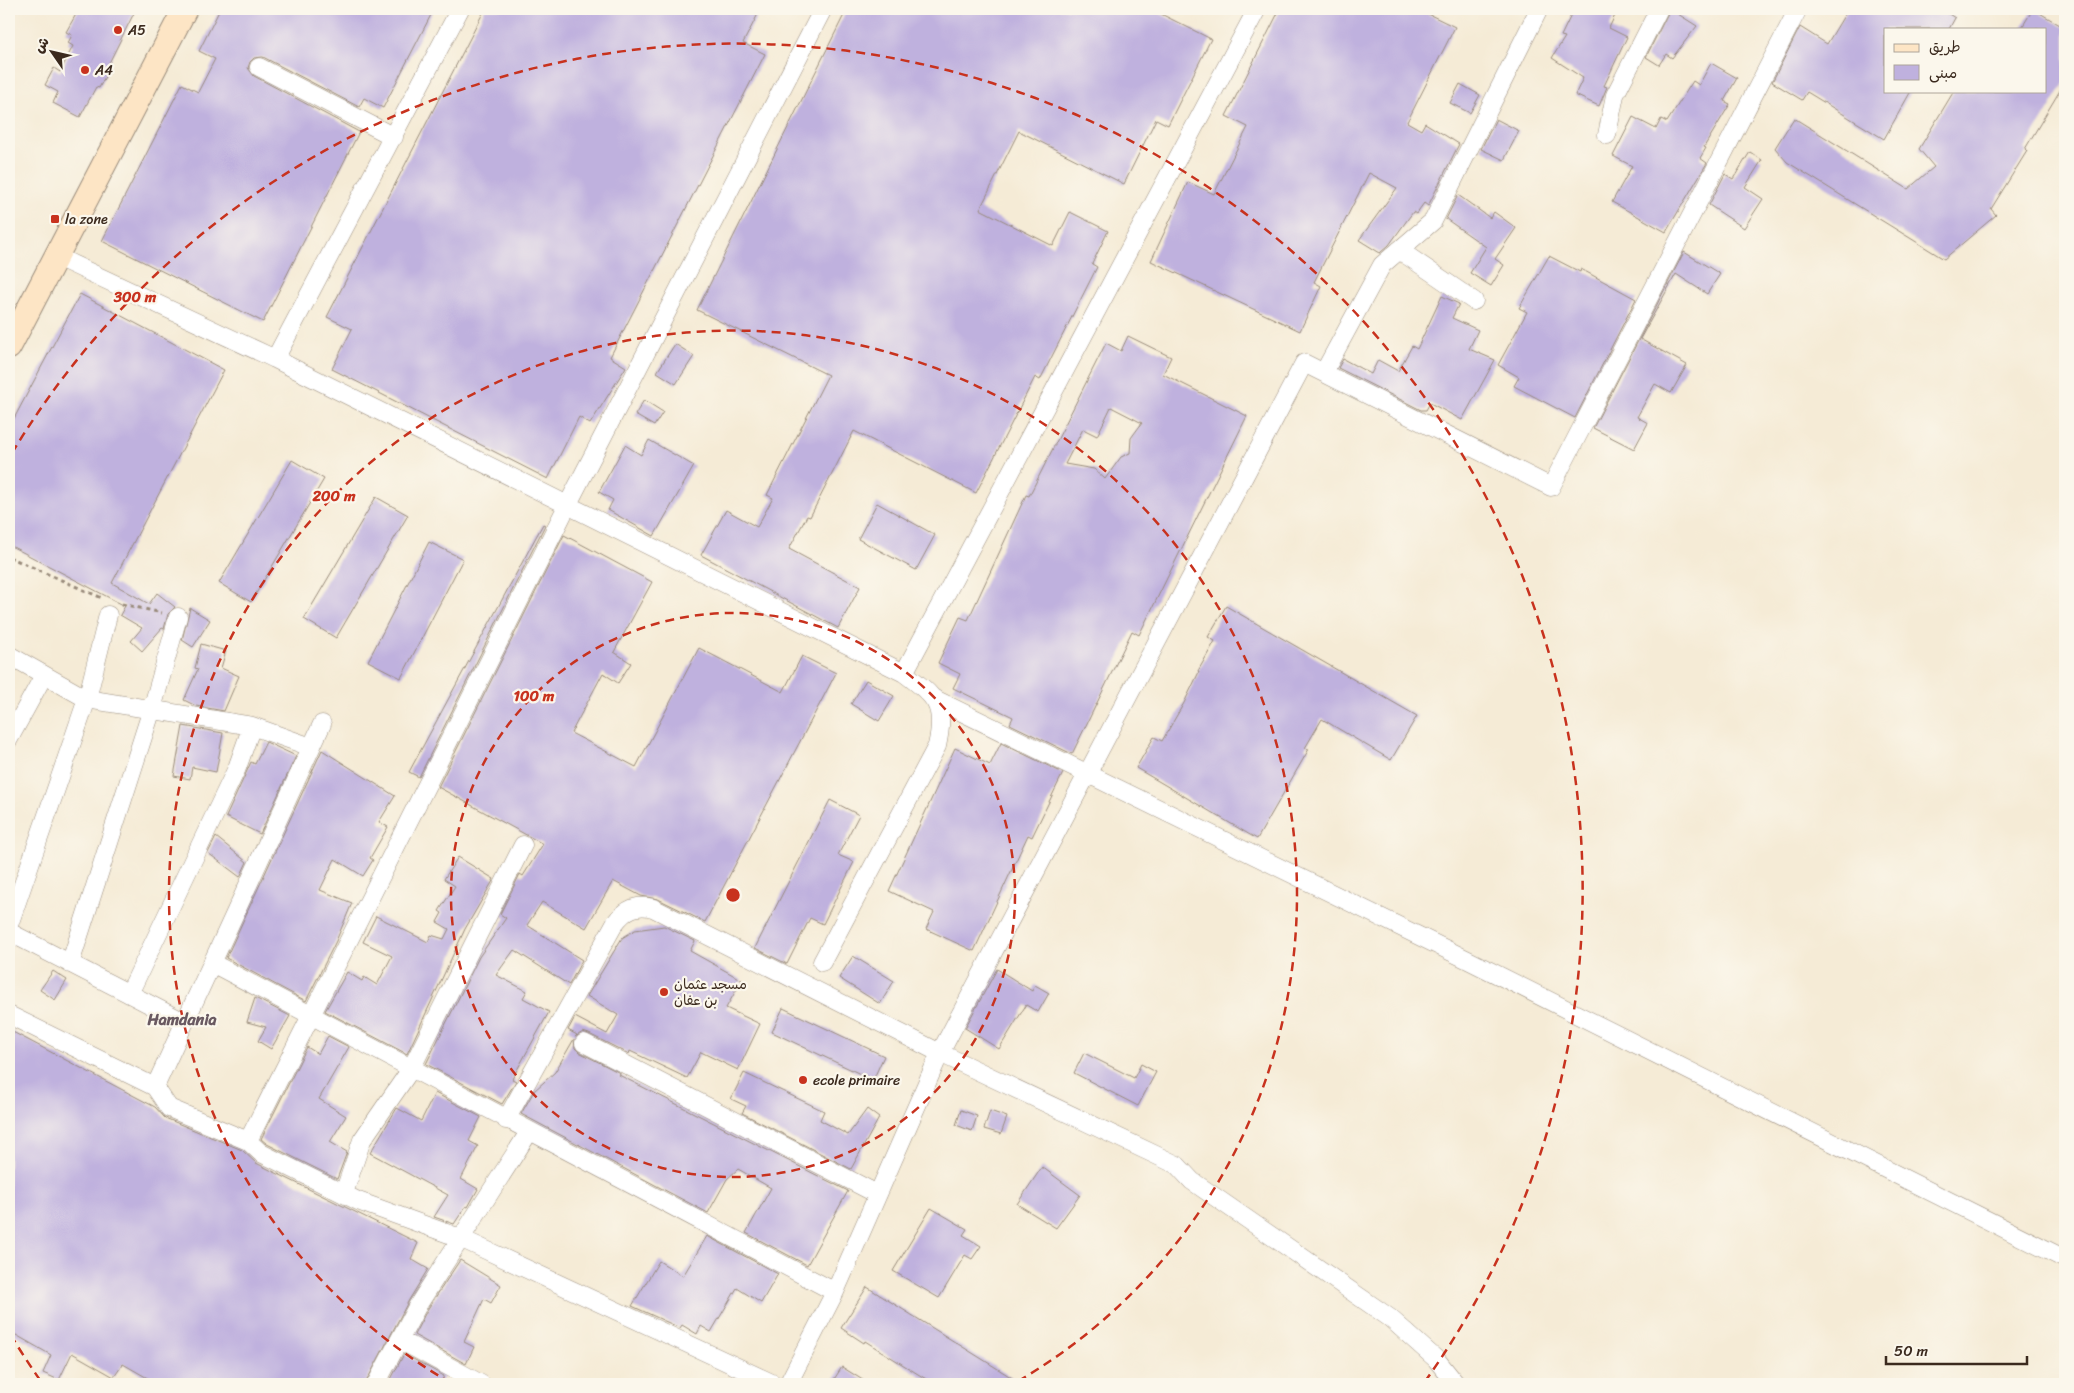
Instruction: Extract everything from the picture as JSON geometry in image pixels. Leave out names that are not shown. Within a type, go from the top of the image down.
[{"type":"main road","points":[[9,347],[185,9]]},
{"type":"street","points":[[275,359],[460,9]]},
{"type":"street","points":[[248,1141],[567,506],[823,9]]},
{"type":"street","points":[[904,673],[1257,9]]},
{"type":"street","points":[[1324,372],[1382,265],[1433,220],[1539,9]]},
{"type":"street","points":[[1607,135],[1615,95],[1659,9]]},
{"type":"street","points":[[788,1384],[835,1292],[940,1052],[1304,363],[1551,487],[1798,9]]},
{"type":"street","points":[[259,67],[394,137]]},
{"type":"street","points":[[1398,250],[1474,301]]},
{"type":"street","points":[[56,256],[275,359],[904,673],[935,699],[1479,966],[2065,1259]]},
{"type":"street","points":[[9,925],[87,699],[108,605]]},
{"type":"street","points":[[70,964],[152,709],[178,617]]},
{"type":"street","points":[[9,655],[87,699],[252,726],[311,747]]},
{"type":"street","points":[[9,739],[44,675]]},
{"type":"street","points":[[822,962],[938,746],[942,726],[935,699]]},
{"type":"street","points":[[155,1087],[322,724]]},
{"type":"street","points":[[129,994],[237,768],[252,726]]},
{"type":"street","points":[[344,1193],[362,1140],[410,1069],[523,845]]},
{"type":"street","points":[[506,1120],[615,923],[628,910],[636,907],[653,908],[940,1052],[1177,1165],[1192,1181],[1390,1318],[1436,1359],[1456,1384]]},
{"type":"street","points":[[9,932],[184,1022]]},
{"type":"street","points":[[212,963],[506,1120],[835,1292]]},
{"type":"street","points":[[9,1014],[155,1087],[169,1108],[248,1141],[261,1153],[358,1201],[460,1238],[774,1384]]},
{"type":"street","points":[[584,1043],[877,1194]]},
{"type":"street","points":[[376,1384],[418,1305],[529,1132]]},
{"type":"street","points":[[400,1340],[481,1384]]},
{"type":"path","points":[[9,557],[108,605],[178,617]]},
{"type":"building","name":"A4","points":[[79,9],[136,9],[107,67],[109,69],[99,88],[96,87],[80,117],[53,103],[58,92],[45,85],[54,68],[60,72],[73,46],[68,43],[72,35],[66,32]]},
{"type":"building","points":[[220,9],[434,9],[383,108],[364,98],[359,107],[263,57],[254,58],[250,62],[248,68],[254,76],[359,132],[263,322],[102,241],[182,84],[198,92],[215,59],[199,51]]},
{"type":"building","points":[[485,9],[749,9],[758,14],[743,43],[765,54],[610,357],[626,367],[590,424],[579,417],[548,479],[332,369],[352,329],[327,317]]},
{"type":"building","points":[[847,9],[1151,9],[1211,39],[1168,125],[1156,119],[1124,184],[1019,131],[980,209],[1053,246],[1070,212],[1108,231],[1092,264],[1097,267],[1040,380],[1035,377],[976,493],[854,431],[810,517],[807,516],[789,549],[860,587],[838,628],[701,555],[726,510],[757,527],[773,498],[767,495],[828,375],[697,310]]},
{"type":"building","points":[[1280,9],[1418,9],[1455,27],[1407,122],[1421,130],[1425,123],[1459,144],[1428,206],[1424,203],[1416,214],[1413,212],[1389,245],[1380,253],[1359,240],[1397,188],[1369,173],[1314,282],[1321,286],[1300,331],[1151,261],[1188,182],[1214,194],[1248,127],[1226,116]]},
{"type":"building","points":[[1574,9],[1618,9],[1609,28],[1627,37],[1604,86],[1607,87],[1599,106],[1575,95],[1583,78],[1552,58],[1565,37],[1561,36]]},
{"type":"building","points":[[1670,9],[1697,26],[1672,58],[1666,54],[1659,65],[1646,57]]},
{"type":"building","points":[[1848,9],[1941,9],[1955,18],[1950,28],[1884,28],[1884,92],[1910,92],[1884,139],[1807,92],[1802,100],[1772,82],[1800,27],[1827,44]]},
{"type":"building","points":[[2033,9],[2065,28],[2065,82],[2025,149],[2027,151],[1991,209],[1996,215],[1944,259],[1787,162],[1775,148],[1794,118],[1908,189],[1934,167],[1919,149],[1953,92],[2046,92],[2046,28],[2022,28]]},
{"type":"building","points":[[1711,63],[1737,78],[1724,101],[1730,104],[1704,147],[1706,148],[1700,158],[1707,163],[1666,232],[1612,202],[1632,166],[1613,156],[1633,117],[1656,129],[1661,119],[1667,122],[1693,81],[1699,85]]},
{"type":"building","points":[[1460,84],[1480,95],[1470,113],[1450,103]]},
{"type":"building","points":[[1496,119],[1519,131],[1504,160],[1481,149]]},
{"type":"building","points":[[1750,152],[1762,160],[1745,187],[1763,199],[1744,228],[1709,205],[1725,174],[1733,179]]},
{"type":"building","points":[[1458,195],[1490,218],[1494,212],[1516,228],[1495,259],[1504,265],[1491,286],[1470,273],[1486,247],[1446,219]]},
{"type":"building","points":[[1684,252],[1720,274],[1707,294],[1676,274],[1640,339],[1687,365],[1671,393],[1655,384],[1637,417],[1648,423],[1634,449],[1593,428]]},
{"type":"building","points":[[1549,256],[1580,272],[1581,269],[1636,299],[1575,418],[1514,386],[1519,377],[1498,365],[1527,312],[1519,308]]},
{"type":"building","points":[[80,294],[224,370],[112,583],[149,604],[157,593],[175,607],[168,614],[164,629],[162,628],[142,651],[131,641],[142,628],[120,615],[125,606],[9,545],[9,428]]},
{"type":"building","points":[[1442,296],[1459,304],[1452,318],[1478,330],[1469,349],[1495,360],[1462,420],[1430,403],[1426,410],[1421,410],[1338,368],[1343,359],[1371,374],[1378,360],[1398,371],[1412,346],[1417,349]]},
{"type":"building","points":[[1128,336],[1171,357],[1163,374],[1247,416],[1139,635],[1132,631],[1072,754],[1010,724],[1013,717],[953,688],[960,674],[938,663],[960,617],[968,620],[1026,495],[1029,496],[1106,343],[1121,351]],"holes":[[[1111,407],[1142,423],[1131,438],[1130,453],[1121,457],[1105,479],[1094,469],[1065,464],[1083,429],[1097,436]]]},
{"type":"building","points":[[675,344],[694,356],[676,384],[657,372]]},
{"type":"building","points":[[644,400],[663,412],[654,426],[635,415]]},
{"type":"building","points":[[649,440],[694,466],[654,536],[608,510],[613,500],[599,492],[625,445],[641,455]]},
{"type":"building","points":[[292,460],[324,479],[251,602],[219,583]]},
{"type":"building","points":[[376,497],[408,515],[336,638],[304,619]]},
{"type":"building","points":[[877,503],[935,535],[916,570],[858,539]]},
{"type":"building","points":[[543,524],[545,525],[419,777],[409,772]]},
{"type":"building","points":[[564,535],[652,582],[614,652],[631,663],[618,683],[603,673],[571,733],[636,767],[699,648],[783,692],[802,656],[836,673],[705,922],[658,899],[641,896],[613,881],[586,928],[542,902],[527,925],[582,960],[569,985],[514,950],[496,975],[527,991],[523,998],[549,1012],[512,1079],[516,1081],[502,1104],[426,1064],[479,957],[506,918],[500,914],[520,874],[523,876],[543,844],[438,787]]},
{"type":"building","points":[[429,542],[463,559],[401,678],[368,661]]},
{"type":"building","points":[[1226,606],[1417,716],[1391,760],[1322,719],[1305,748],[1309,749],[1257,839],[1136,768],[1154,737],[1162,741],[1184,703],[1198,671],[1215,641],[1208,637]]},
{"type":"building","points":[[190,608],[210,620],[193,647],[182,640]]},
{"type":"building","points":[[201,644],[226,651],[221,668],[239,676],[224,711],[196,706],[184,700],[198,669],[195,668]]},
{"type":"building","points":[[866,680],[894,696],[879,721],[851,704]]},
{"type":"building","points":[[183,726],[223,733],[216,772],[192,767],[190,779],[174,776]]},
{"type":"building","points":[[266,742],[296,756],[260,834],[226,817],[251,762],[255,764]]},
{"type":"building","points":[[1001,743],[1063,773],[1032,837],[1028,835],[974,951],[926,929],[934,912],[889,891],[955,748],[990,765]]},
{"type":"building","points":[[322,750],[395,796],[379,822],[388,827],[370,858],[373,860],[363,876],[335,859],[320,890],[352,903],[336,941],[306,1001],[226,958]]},
{"type":"building","points":[[830,800],[859,815],[838,855],[854,862],[823,924],[810,918],[787,964],[755,948]]},
{"type":"building","points":[[216,837],[247,862],[240,877],[208,853]]},
{"type":"building","points":[[458,857],[494,879],[465,929],[407,1054],[325,1011],[347,972],[362,981],[364,977],[377,985],[392,956],[363,942],[376,916],[428,942],[431,935],[444,939],[449,929],[437,922],[442,913],[439,911],[455,886],[444,879]]},
{"type":"building","points":[[664,926],[695,941],[690,951],[742,980],[726,1008],[760,1024],[738,1070],[701,1052],[687,1078],[630,1051],[629,1054],[589,1034],[583,1032],[575,1037],[577,1035],[568,1030],[575,1017],[607,1034],[618,1015],[587,996],[622,938],[635,930]]},
{"type":"building","points":[[853,956],[894,981],[880,1004],[839,978]]},
{"type":"building","points":[[997,969],[1032,991],[1035,985],[1049,993],[1038,1012],[1026,1005],[999,1049],[965,1028]]},
{"type":"building","points":[[53,971],[67,980],[55,1000],[40,990]]},
{"type":"building","points":[[255,998],[290,1016],[271,1049],[258,1041],[266,1027],[247,1022]]},
{"type":"building","points":[[783,1008],[884,1056],[873,1080],[772,1032]]},
{"type":"building","points":[[9,1030],[155,1107],[165,1118],[242,1150],[256,1163],[418,1243],[411,1259],[428,1269],[409,1300],[365,1384],[158,1384],[123,1364],[114,1377],[72,1353],[59,1380],[43,1373],[51,1355],[9,1331]]},
{"type":"building","points":[[328,1036],[349,1047],[319,1099],[346,1116],[330,1142],[347,1152],[337,1179],[267,1144],[261,1139],[307,1047],[318,1054]]},
{"type":"building","points":[[574,1039],[575,1048],[579,1052],[620,1073],[619,1075],[848,1191],[807,1265],[746,1233],[771,1188],[738,1169],[727,1179],[708,1213],[521,1114],[534,1091],[555,1072]]},
{"type":"building","points":[[1084,1053],[1134,1078],[1141,1064],[1156,1072],[1138,1106],[1074,1073]]},
{"type":"building","points":[[744,1073],[824,1111],[820,1120],[848,1135],[867,1109],[879,1118],[851,1169],[742,1113],[746,1106],[731,1099]]},
{"type":"building","points":[[435,1093],[481,1117],[469,1141],[478,1146],[461,1179],[478,1189],[468,1207],[466,1206],[454,1224],[434,1217],[448,1195],[370,1153],[397,1108],[421,1121]]},
{"type":"building","points":[[961,1110],[977,1116],[972,1131],[956,1125]]},
{"type":"building","points":[[990,1111],[1007,1117],[1001,1134],[984,1129]]},
{"type":"building","points":[[1042,1167],[1080,1195],[1056,1228],[1017,1204]]},
{"type":"building","points":[[931,1208],[967,1229],[963,1235],[981,1246],[972,1259],[965,1255],[939,1298],[893,1271]]},
{"type":"building","points":[[707,1236],[778,1274],[761,1303],[737,1288],[711,1332],[701,1326],[697,1334],[682,1325],[680,1328],[632,1306],[659,1261],[683,1276]]},
{"type":"building","points":[[460,1260],[501,1285],[491,1303],[484,1299],[464,1342],[474,1347],[466,1364],[414,1335],[427,1310]]},
{"type":"building","points":[[867,1287],[1022,1384],[934,1384],[865,1341],[864,1343],[841,1328]]},
{"type":"building","points":[[404,1354],[444,1376],[440,1384],[389,1383]]},
{"type":"building","points":[[842,1367],[869,1384],[831,1384]]},
{"type":"place","name":"A5","points":[[118,30]]},
{"type":"place","name":"A4","points":[[85,70]]},
{"type":"place","name":"la zone","points":[[55,219]]},
{"type":"place","name":"مسجد عثمان بن عفان","points":[[664,992]]},
{"type":"place","name":"ecole primaire","points":[[803,1080]]},
{"type":"district","name":"Hamdania","points":[[182,1019]]}]
